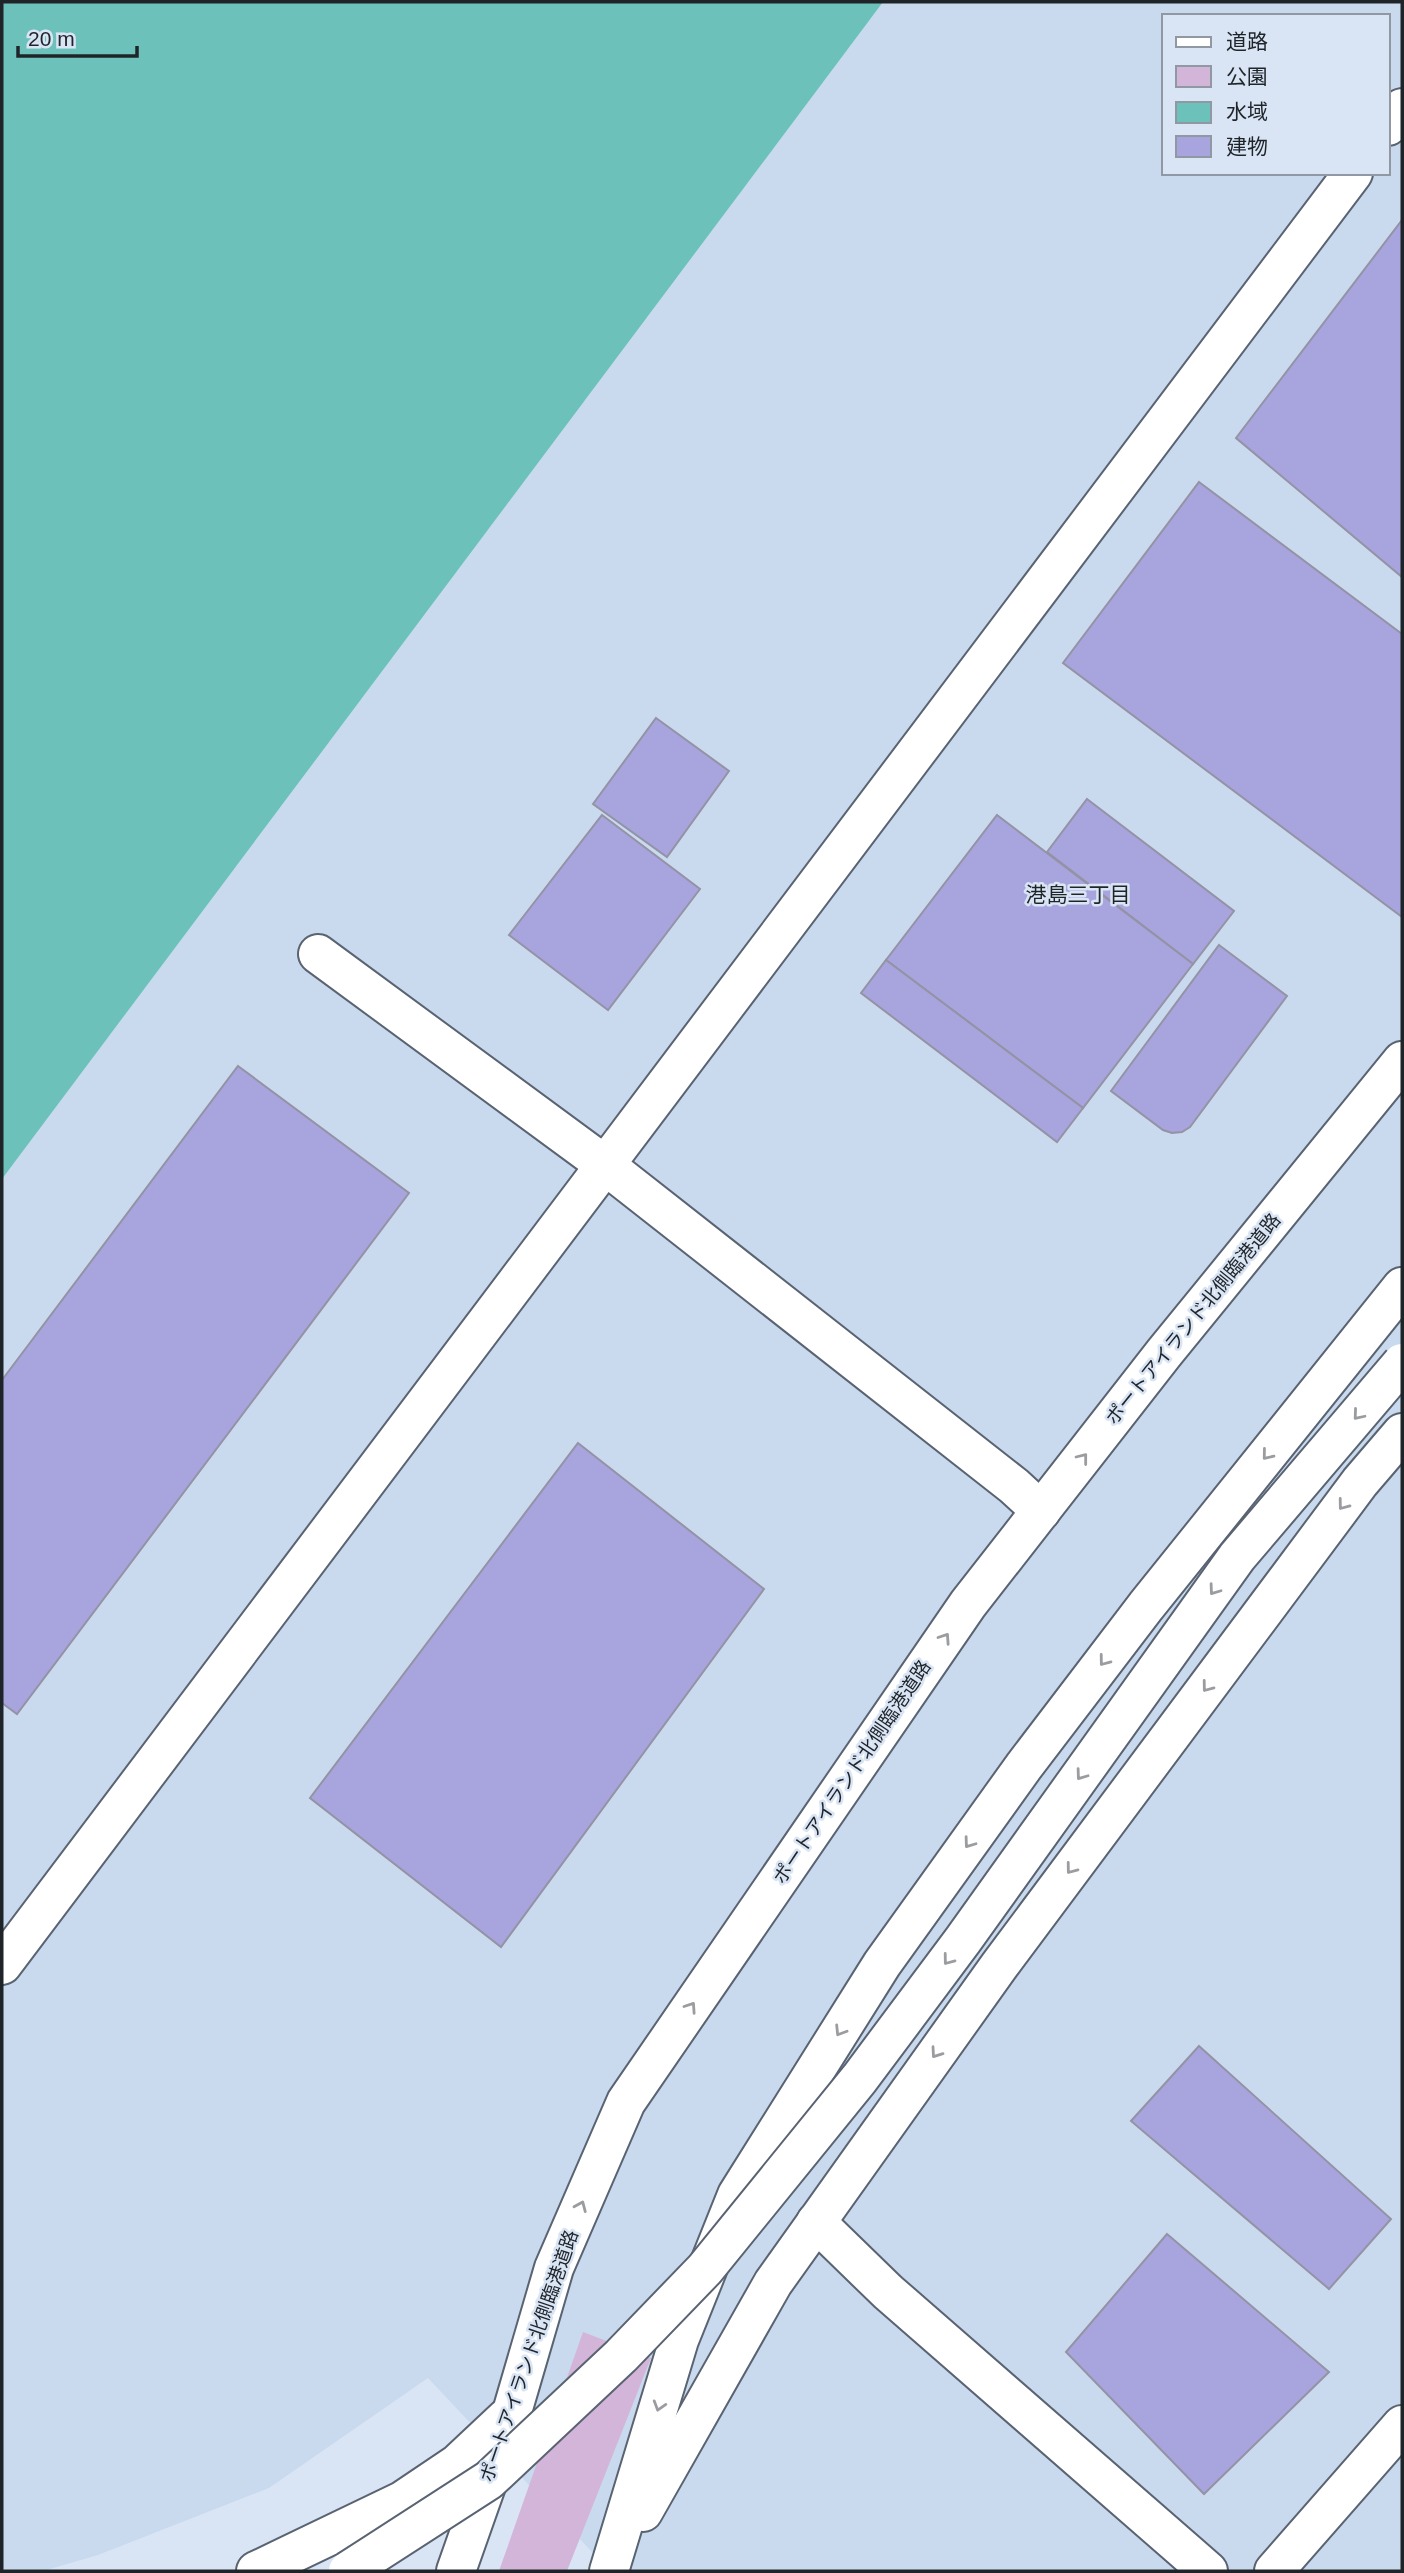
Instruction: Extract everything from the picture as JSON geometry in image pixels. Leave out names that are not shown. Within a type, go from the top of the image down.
[{"type":"street","points":[[1390,123],[1402,108]]},
{"type":"street","points":[[2,1965],[1351,175]]},
{"type":"street","points":[[318,954],[605,1165],[1014,1486],[1041,1511]]},
{"type":"street","name":"ポートアイランド北側臨港道路","points":[[458,2564],[512,2412],[554,2268],[626,2102],[968,1604],[1164,1353],[1402,1061]]},
{"type":"street","points":[[610,2571],[679,2340],[737,2195],[882,1964],[1024,1766],[1146,1606],[1402,1287]]},
{"type":"street","points":[[348,2571],[489,2480],[621,2356],[705,2269],[860,2078],[1237,1557],[1402,1363]]},
{"type":"street","points":[[610,2571],[773,2283],[999,1965],[1360,1482],[1402,1433]]},
{"type":"street","points":[[817,2222],[888,2292],[1208,2571]]},
{"type":"street","points":[[256,2571],[402,2501],[457,2464],[512,2412]]},
{"type":"street","points":[[1275,2571],[1402,2425]]},
{"type":"street","points":[[402,2501],[439,2493],[459,2518],[458,2564]]},
{"type":"shaded area","points":[[883,2],[1402,2],[1402,2571],[610,2571],[428,2378],[269,2488],[98,2555],[43,2571],[2,2571],[2,1179]]},
{"type":"green space","points":[[583,2332],[651,2358],[567,2571],[499,2571]]},
{"type":"water","points":[[2,2],[883,2],[2,1179]]},
{"type":"building","points":[[1402,220],[1402,577],[1236,438]]},
{"type":"building","points":[[1199,482],[1402,634],[1402,917],[1063,663]]},
{"type":"building","points":[[656,718],[729,771],[667,857],[593,804]]},
{"type":"building","points":[[1087,799],[1234,911],[1193,964],[1047,852]]},
{"type":"building","points":[[602,815],[700,889],[608,1010],[509,935]]},
{"type":"building","points":[[997,815],[1193,964],[1083,1108],[886,960]]},
{"type":"building","points":[[1219,945],[1287,996],[1190,1127],[1182,1132],[1172,1133],[1163,1130],[1111,1091]]},
{"type":"building","points":[[886,960],[1083,1108],[1057,1142],[861,993]]},
{"type":"building","points":[[238,1066],[409,1193],[17,1714],[2,1703],[2,1380]]},
{"type":"building","points":[[578,1443],[764,1589],[501,1947],[310,1798]]},
{"type":"building","points":[[1199,2046],[1391,2219],[1329,2289],[1131,2121]]},
{"type":"building","points":[[1167,2234],[1329,2372],[1204,2494],[1066,2352]]},
{"type":"district","name":"港島三丁目","points":[[1078,894]]}]
